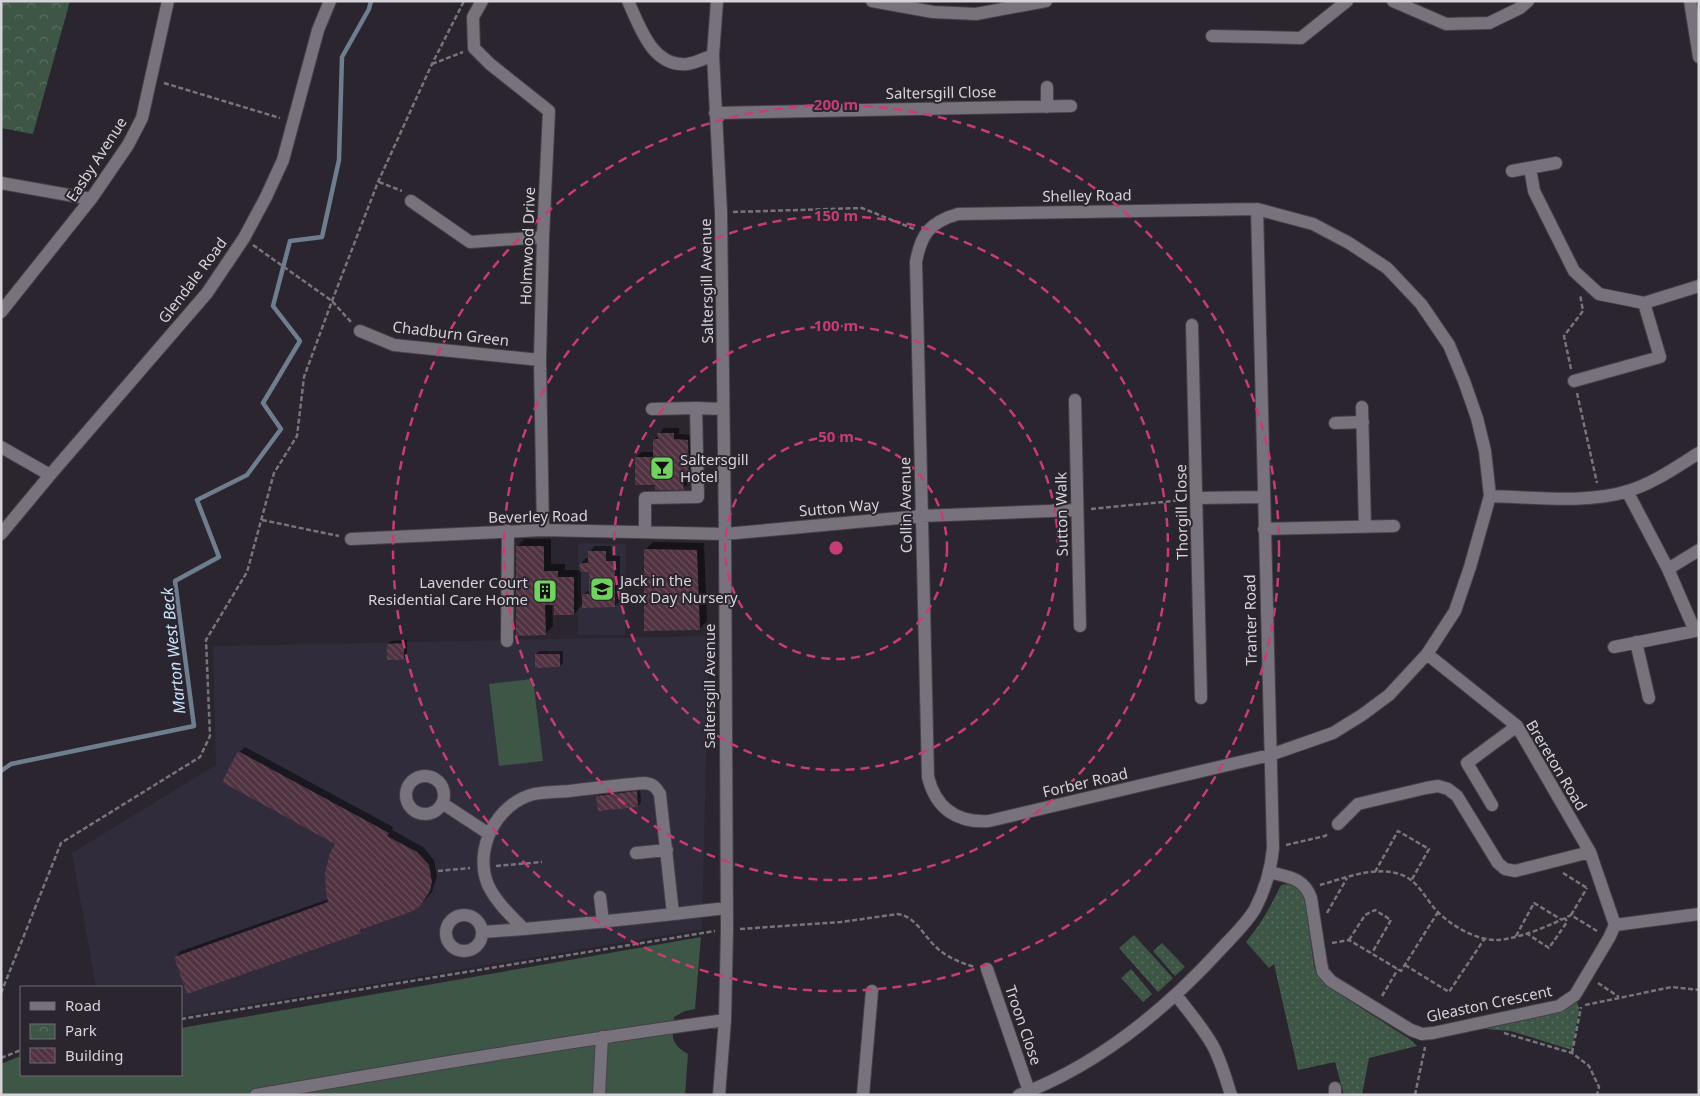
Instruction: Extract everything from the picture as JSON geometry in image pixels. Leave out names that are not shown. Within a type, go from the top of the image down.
[{"type":"street","name":"Easby Avenue","points":[[1,312],[91,199],[128,145],[142,118],[168,1]]},
{"type":"street","name":"Glendale Road","points":[[1,534],[207,293],[244,238],[283,160],[318,30],[330,1]]},
{"type":"street","points":[[474,48],[473,18],[482,1]]},
{"type":"street","points":[[628,1],[648,43],[667,61],[688,64],[713,55]]},
{"type":"street","points":[[876,2],[933,12],[976,14],[1046,1]]},
{"type":"street","points":[[1212,36],[1301,38],[1347,1]]},
{"type":"street","points":[[1393,1],[1446,24],[1488,23],[1520,8],[1528,1]]},
{"type":"street","points":[[1690,1],[1699,57]]},
{"type":"street","name":"Saltersgill Avenue","points":[[716,4],[713,55],[721,212],[727,929],[725,1020],[719,1095]]},
{"type":"street","name":"Holmwood Drive","points":[[474,48],[490,64],[549,111],[540,360],[543,530]]},
{"type":"street","points":[[1047,87],[1048,107]]},
{"type":"street","name":"Saltersgill Close","points":[[715,113],[1070,106]]},
{"type":"street","points":[[1512,171],[1556,163]]},
{"type":"street","points":[[1530,168],[1534,190],[1574,271],[1599,294],[1644,303],[1699,286]]},
{"type":"street","points":[[1,183],[91,199]]},
{"type":"street","points":[[411,201],[470,242],[543,238]]},
{"type":"street","name":"Shelley Road","points":[[924,234],[944,218],[958,214],[1256,209],[1313,224],[1349,243],[1388,268],[1420,304],[1449,345],[1477,418],[1485,451],[1490,496]]},
{"type":"street","name":"Tranter Road","points":[[1024,1093],[1066,1073],[1103,1051],[1176,996],[1212,960],[1254,910],[1264,890],[1269,872],[1273,848],[1256,209]]},
{"type":"street","name":"Collin Avenue","points":[[924,234],[916,262],[928,778]]},
{"type":"street","points":[[1574,381],[1660,358],[1644,303]]},
{"type":"street","name":"Thorgill Close","points":[[1192,325],[1201,698]]},
{"type":"street","name":"Chadburn Green","points":[[360,331],[394,345],[540,360]]},
{"type":"street","name":"Sutton Walk","points":[[1075,400],[1080,626]]},
{"type":"street","points":[[1362,407],[1365,527]]},
{"type":"street","points":[[645,532],[645,498],[698,497],[696,408]]},
{"type":"street","points":[[652,409],[723,409]]},
{"type":"street","points":[[1335,423],[1362,422]]},
{"type":"street","points":[[1,447],[50,475]]},
{"type":"street","points":[[1490,496],[1580,498],[1606,496],[1628,491],[1651,482],[1699,453]]},
{"type":"street","points":[[1614,647],[1695,631],[1668,569],[1628,491]]},
{"type":"street","name":"Forber Road","points":[[928,778],[938,801],[948,811],[974,822],[989,821],[1270,755],[1332,733],[1362,716],[1389,695],[1428,654],[1455,611],[1470,567],[1490,496]]},
{"type":"street","points":[[1197,498],[1264,497]]},
{"type":"street","name":"Sutton Way","points":[[725,534],[921,516],[1077,510]]},
{"type":"street","points":[[1264,529],[1394,526]]},
{"type":"street","name":"Beverley Road","points":[[351,539],[543,530],[725,534]]},
{"type":"street","points":[[507,641],[508,531]]},
{"type":"street","points":[[1668,569],[1699,550]]},
{"type":"street","points":[[1636,642],[1649,698]]},
{"type":"street","name":"Brereton Road","points":[[1428,654],[1517,726],[1590,852],[1615,925]]},
{"type":"street","points":[[1492,805],[1467,764],[1517,726]]},
{"type":"street","points":[[524,930],[500,904],[488,885],[483,867],[484,852],[489,834],[501,815],[515,802],[534,794],[645,783],[652,784],[657,788],[660,794],[673,914]]},
{"type":"street","points":[[1338,824],[1358,804],[1438,786],[1448,789],[1457,796],[1498,863],[1506,869],[1515,871],[1590,852]]},
{"type":"street","points":[[442,803],[489,834]]},
{"type":"street","points":[[636,853],[667,850]]},
{"type":"street","points":[[1269,872],[1300,881],[1308,889]]},
{"type":"street","name":"Gleaston Crescent","points":[[1308,889],[1312,898],[1323,972],[1331,981],[1411,1030],[1422,1034],[1559,1006],[1567,1002],[1575,994],[1615,925]]},
{"type":"street","points":[[600,897],[602,922]]},
{"type":"street","points":[[483,932],[524,930],[726,908]]},
{"type":"street","points":[[1615,925],[1699,914]]},
{"type":"street","name":"Troon Close","points":[[987,970],[1024,1093]]},
{"type":"street","points":[[863,1095],[872,991]]},
{"type":"street","points":[[1176,996],[1200,1026],[1214,1048],[1225,1075],[1230,1095]]},
{"type":"street","points":[[256,1095],[454,1060],[725,1020]]},
{"type":"street","points":[[599,1095],[602,1037]]},
{"type":"path","points":[[1,993],[61,844],[200,757],[210,736],[206,640],[248,572],[274,473],[297,436],[304,377],[332,301],[378,182],[432,64],[464,1]]},
{"type":"path","points":[[432,64],[474,48]]},
{"type":"path","points":[[150,79],[293,122]]},
{"type":"path","points":[[378,182],[402,191],[411,201]]},
{"type":"path","points":[[721,212],[862,208],[924,234]]},
{"type":"path","points":[[244,238],[332,301],[360,331]]},
{"type":"path","points":[[1077,510],[1197,498]]},
{"type":"path","points":[[262,520],[351,539]]},
{"type":"path","points":[[1273,848],[1325,836],[1338,824]]},
{"type":"path","points":[[1375,872],[1398,831],[1429,849],[1411,881]]},
{"type":"path","points":[[1548,863],[1587,888]]},
{"type":"path","points":[[1308,889],[1347,877],[1375,872],[1402,875],[1418,886],[1438,912],[1459,927],[1485,938],[1495,940],[1516,936],[1572,915],[1587,888],[1600,882]]},
{"type":"path","points":[[1315,920],[1324,919],[1347,877]]},
{"type":"path","points":[[1516,936],[1534,903],[1567,922],[1549,948],[1525,933]]},
{"type":"path","points":[[1349,940],[1365,915],[1375,910],[1391,920],[1372,954]]},
{"type":"path","points":[[1318,945],[1349,940],[1401,972],[1438,912]]},
{"type":"path","points":[[182,1019],[727,929],[841,922],[898,914],[905,915],[913,921],[935,947],[945,955],[987,970]]},
{"type":"path","points":[[1572,915],[1609,938]]},
{"type":"path","points":[[1405,966],[1449,992],[1485,938]]},
{"type":"path","points":[[1376,1008],[1398,969]]},
{"type":"path","points":[[1586,975],[1619,997]]},
{"type":"path","points":[[1572,1053],[1581,1005],[1672,986],[1699,990]]},
{"type":"path","points":[[1501,1032],[1572,1053],[1589,1066],[1599,1087],[1597,1095]]},
{"type":"path","points":[[1416,1095],[1425,1048],[1422,1034]]},
{"type":"path","points":[[1,1058],[20,1050]]},
{"type":"shaded area","name":"Jack in the Box Day Nursery","points":[[578,543],[626,544],[625,635],[578,635]]},
{"type":"shaded area","points":[[709,636],[702,929],[182,1016],[182,986],[96,986],[72,853],[216,765],[213,646]]},
{"type":"green space","points":[[1,1],[70,1],[33,134],[1,128]]},
{"type":"green space","points":[[533,679],[543,761],[499,766],[489,684]]},
{"type":"green space","points":[[1287,884],[1299,888],[1305,897],[1314,966],[1317,974],[1327,986],[1411,1040],[1417,1046],[1369,1058],[1362,1095],[1344,1095],[1335,1062],[1298,1070],[1274,964],[1269,968],[1246,942],[1265,915],[1281,885]]},
{"type":"green space","points":[[1134,935],[1173,978],[1158,992],[1119,948]]},
{"type":"green space","points":[[701,937],[695,1009],[685,1011],[674,1017],[673,1024],[675,1043],[688,1054],[685,1095],[1,1095],[1,1064],[20,1056],[20,1076],[182,1076],[182,1028]]},
{"type":"green space","points":[[1162,943],[1185,967],[1175,976],[1153,951]]},
{"type":"green space","points":[[1131,969],[1152,994],[1143,1002],[1121,978]]},
{"type":"green space","points":[[1577,1002],[1579,1008],[1572,1050],[1511,1031],[1484,1029],[1561,1012]]},
{"type":"building","name":"Saltersgill Hotel","points":[[657,433],[674,433],[674,439],[688,440],[689,479],[683,479],[684,490],[655,490],[655,485],[635,485],[635,457],[653,457],[653,439],[658,439]]},
{"type":"building","name":"Lavender Court Residential Care Home","points":[[516,546],[544,546],[544,571],[558,571],[558,577],[574,577],[574,615],[554,615],[554,605],[545,605],[546,635],[516,636]]},
{"type":"building","points":[[644,549],[697,550],[700,630],[644,631]]},
{"type":"building","name":"Jack in the Box Day Nursery","points":[[588,551],[606,551],[606,561],[615,561],[615,607],[582,608],[582,594],[589,594],[589,572],[580,572],[580,563],[588,563]]},
{"type":"building","points":[[404,643],[404,660],[387,660],[387,644]]},
{"type":"building","points":[[535,654],[560,654],[560,667],[535,668]]},
{"type":"building","points":[[238,751],[389,833],[387,836],[417,852],[429,865],[432,882],[430,891],[420,906],[413,911],[360,930],[361,933],[187,994],[174,957],[328,902],[325,873],[330,853],[335,844],[222,782]]},
{"type":"building","points":[[637,791],[638,807],[598,811],[596,796]]},
{"type":"waterway","name":"Marton West Beck","points":[[1,771],[11,764],[194,726],[175,581],[219,557],[197,500],[247,475],[281,429],[263,403],[300,341],[273,306],[290,241],[322,237],[339,160],[342,57],[369,9],[371,1]]},
{"type":"place","name":"Saltersgill Hotel","points":[[662,468]]},
{"type":"place","name":"Jack in the Box Day Nursery","points":[[602,589]]},
{"type":"place","name":"Lavender Court Residential Care Home","points":[[545,591]]}]
